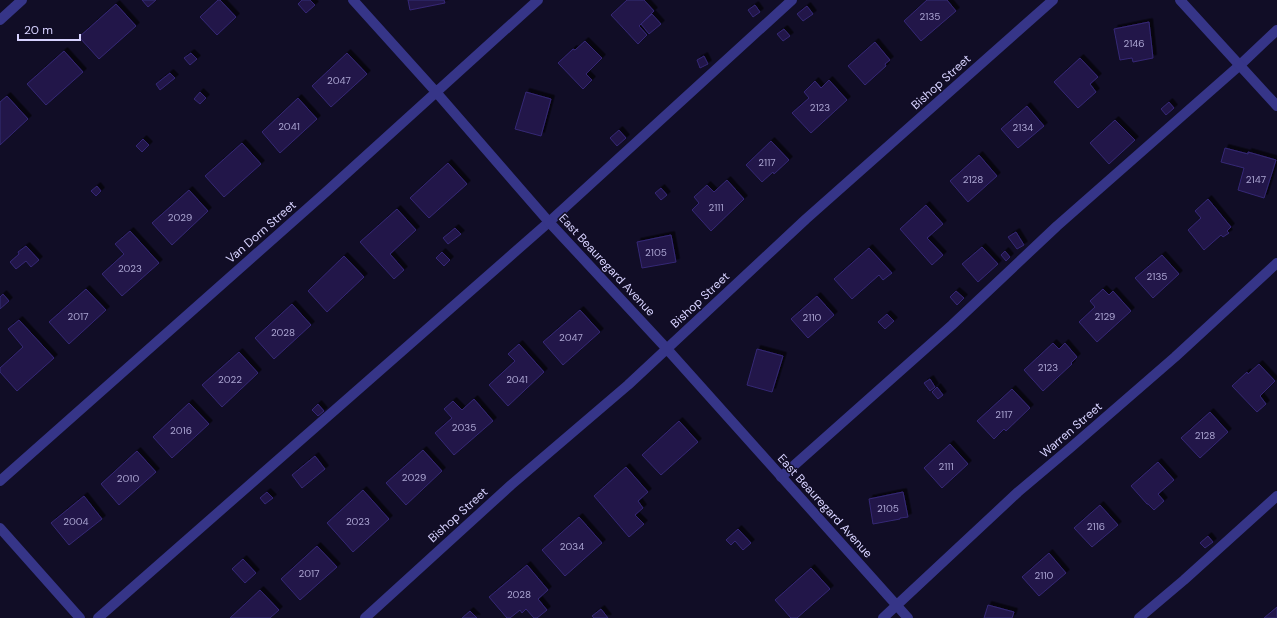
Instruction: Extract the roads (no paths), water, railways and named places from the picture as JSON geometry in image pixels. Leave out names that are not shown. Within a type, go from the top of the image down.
[{"type":"street","points":[[0,20],[22,0]]},
{"type":"street","name":"East Beauregard Avenue","points":[[353,0],[436,92],[549,222],[667,349],[908,618]]},
{"type":"street","name":"Van Dorn Street","points":[[0,481],[320,197],[538,0]]},
{"type":"street","points":[[98,618],[549,222],[792,0]]},
{"type":"street","name":"Bishop Street","points":[[365,618],[511,484],[628,385],[806,219],[1053,0]]},
{"type":"street","points":[[1180,0],[1277,106]]},
{"type":"street","points":[[781,477],[952,325],[1057,226],[1240,65],[1277,30]]},
{"type":"street","name":"Warren Street","points":[[883,618],[1018,492],[1070,449],[1175,357],[1277,263]]},
{"type":"street","points":[[1139,618],[1184,580],[1277,496]]},
{"type":"street","points":[[0,528],[80,618]]}]
